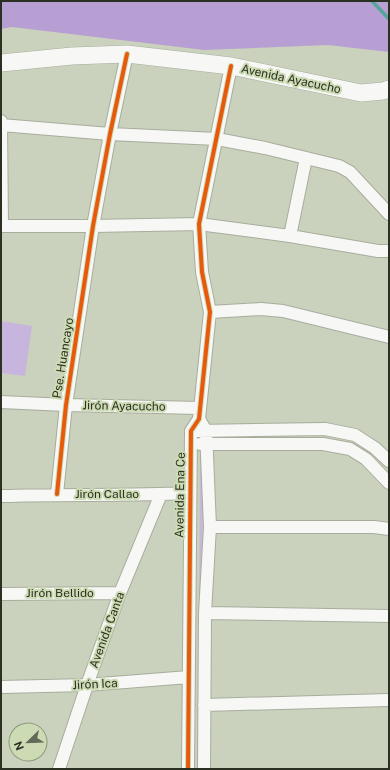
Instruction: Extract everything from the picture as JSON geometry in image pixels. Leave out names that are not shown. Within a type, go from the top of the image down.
[{"type":"street","name":"Avenida Ayacucho","points":[[1,64],[72,56],[128,54],[231,66],[361,94],[389,89]]},
{"type":"street","name":"Pse. Huancayo","points":[[57,494],[66,405],[94,226],[110,134],[128,54]]},
{"type":"street","points":[[231,66],[199,224],[202,272],[210,312],[199,414],[191,431],[325,429],[355,435],[375,448],[389,462]]},
{"type":"street","points":[[1,121],[1,226],[199,224],[290,236],[373,250],[389,251]]},
{"type":"street","points":[[1,125],[110,134],[216,139],[265,148],[339,166],[350,172],[389,214]]},
{"type":"street","points":[[290,236],[306,158]]},
{"type":"street","points":[[210,312],[261,309],[283,311],[389,337]]},
{"type":"street","name":"Jirón Ayacucho","points":[[1,402],[199,414]]},
{"type":"street","points":[[199,414],[206,431],[210,527],[205,613],[204,769]]},
{"type":"street","name":"Avenida Ena Ce","points":[[188,769],[191,431]]},
{"type":"street","points":[[191,444],[324,444],[350,449],[366,460],[389,483]]},
{"type":"street","name":"Jirón Callao","points":[[1,496],[190,493]]},
{"type":"street","name":"Avenida Canta","points":[[59,769],[120,593],[161,494]]},
{"type":"street","points":[[210,527],[374,527],[389,529]]},
{"type":"street","name":"Jirón Bellido","points":[[1,594],[120,593]]},
{"type":"street","points":[[205,613],[389,616]]},
{"type":"street","name":"Jirón Ica","points":[[1,687],[87,685],[189,677]]},
{"type":"street","points":[[204,705],[389,700]]},
{"type":"shaded area","points":[[1,1],[389,1],[389,52],[328,45],[204,50],[12,27],[1,29]]},
{"type":"shaded area","points":[[1,321],[32,326],[25,376],[1,373]]},
{"type":"shaded area","points":[[200,459],[203,459],[201,769],[198,769]]},
{"type":"waterway","points":[[372,1],[389,19]]},
{"type":"cycle path","points":[[57,494],[66,405],[93,226],[127,54]]},
{"type":"cycle path","points":[[188,769],[191,431],[199,419],[210,312],[202,272],[199,224],[231,66]]}]
